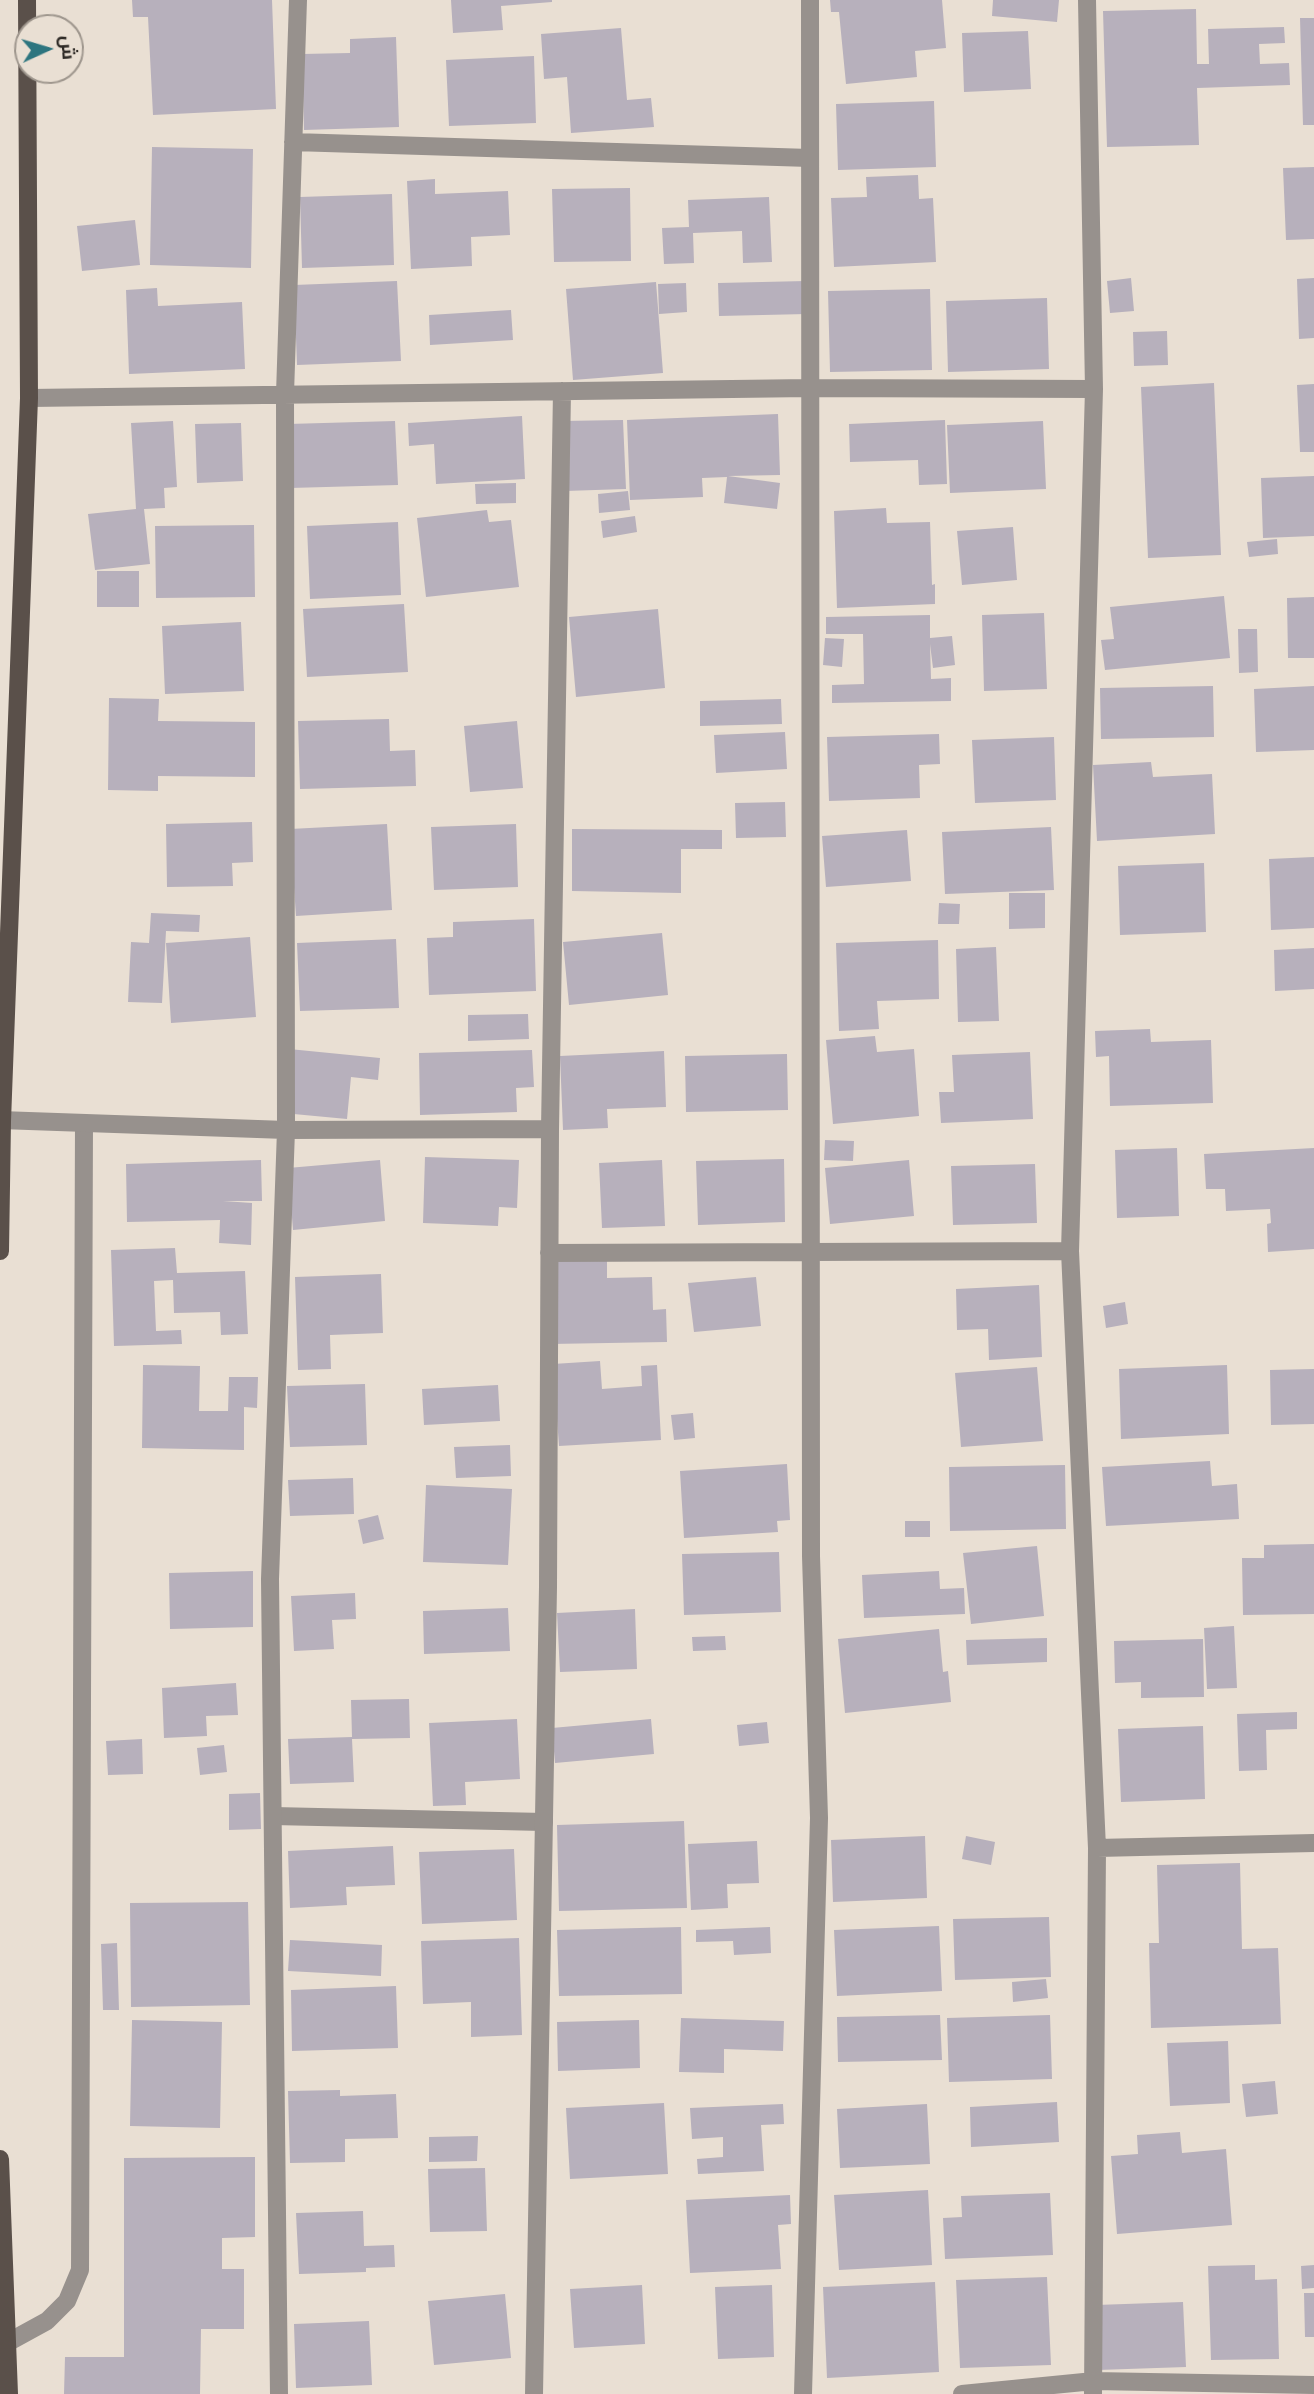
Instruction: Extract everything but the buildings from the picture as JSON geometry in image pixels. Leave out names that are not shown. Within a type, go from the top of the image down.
[{"type":"main road","points":[[0,1251],[1,1120],[29,398],[27,0]]},
{"type":"main road","points":[[0,2159],[9,2394]]},
{"type":"street","points":[[279,2394],[270,1579],[286,1130],[285,394],[298,0]]},
{"type":"street","points":[[803,2394],[819,1818],[811,1556],[810,0]]},
{"type":"street","points":[[1087,0],[1094,389],[1070,1251],[1097,1849],[1093,2388]]},
{"type":"street","points":[[293,142],[810,158]]},
{"type":"street","points":[[29,398],[810,388],[1094,389]]},
{"type":"street","points":[[534,2394],[548,1573],[550,1129],[562,391]]},
{"type":"street","points":[[1,1120],[286,1130],[550,1129]]},
{"type":"street","points":[[5,2344],[47,2321],[68,2301],[80,2270],[84,1123]]},
{"type":"street","points":[[549,1253],[1070,1251]]},
{"type":"street","points":[[273,1816],[544,1822]]},
{"type":"street","points":[[1097,1849],[1314,1843]]},
{"type":"street","points":[[962,2394],[1093,2388],[1314,2385]]}]
